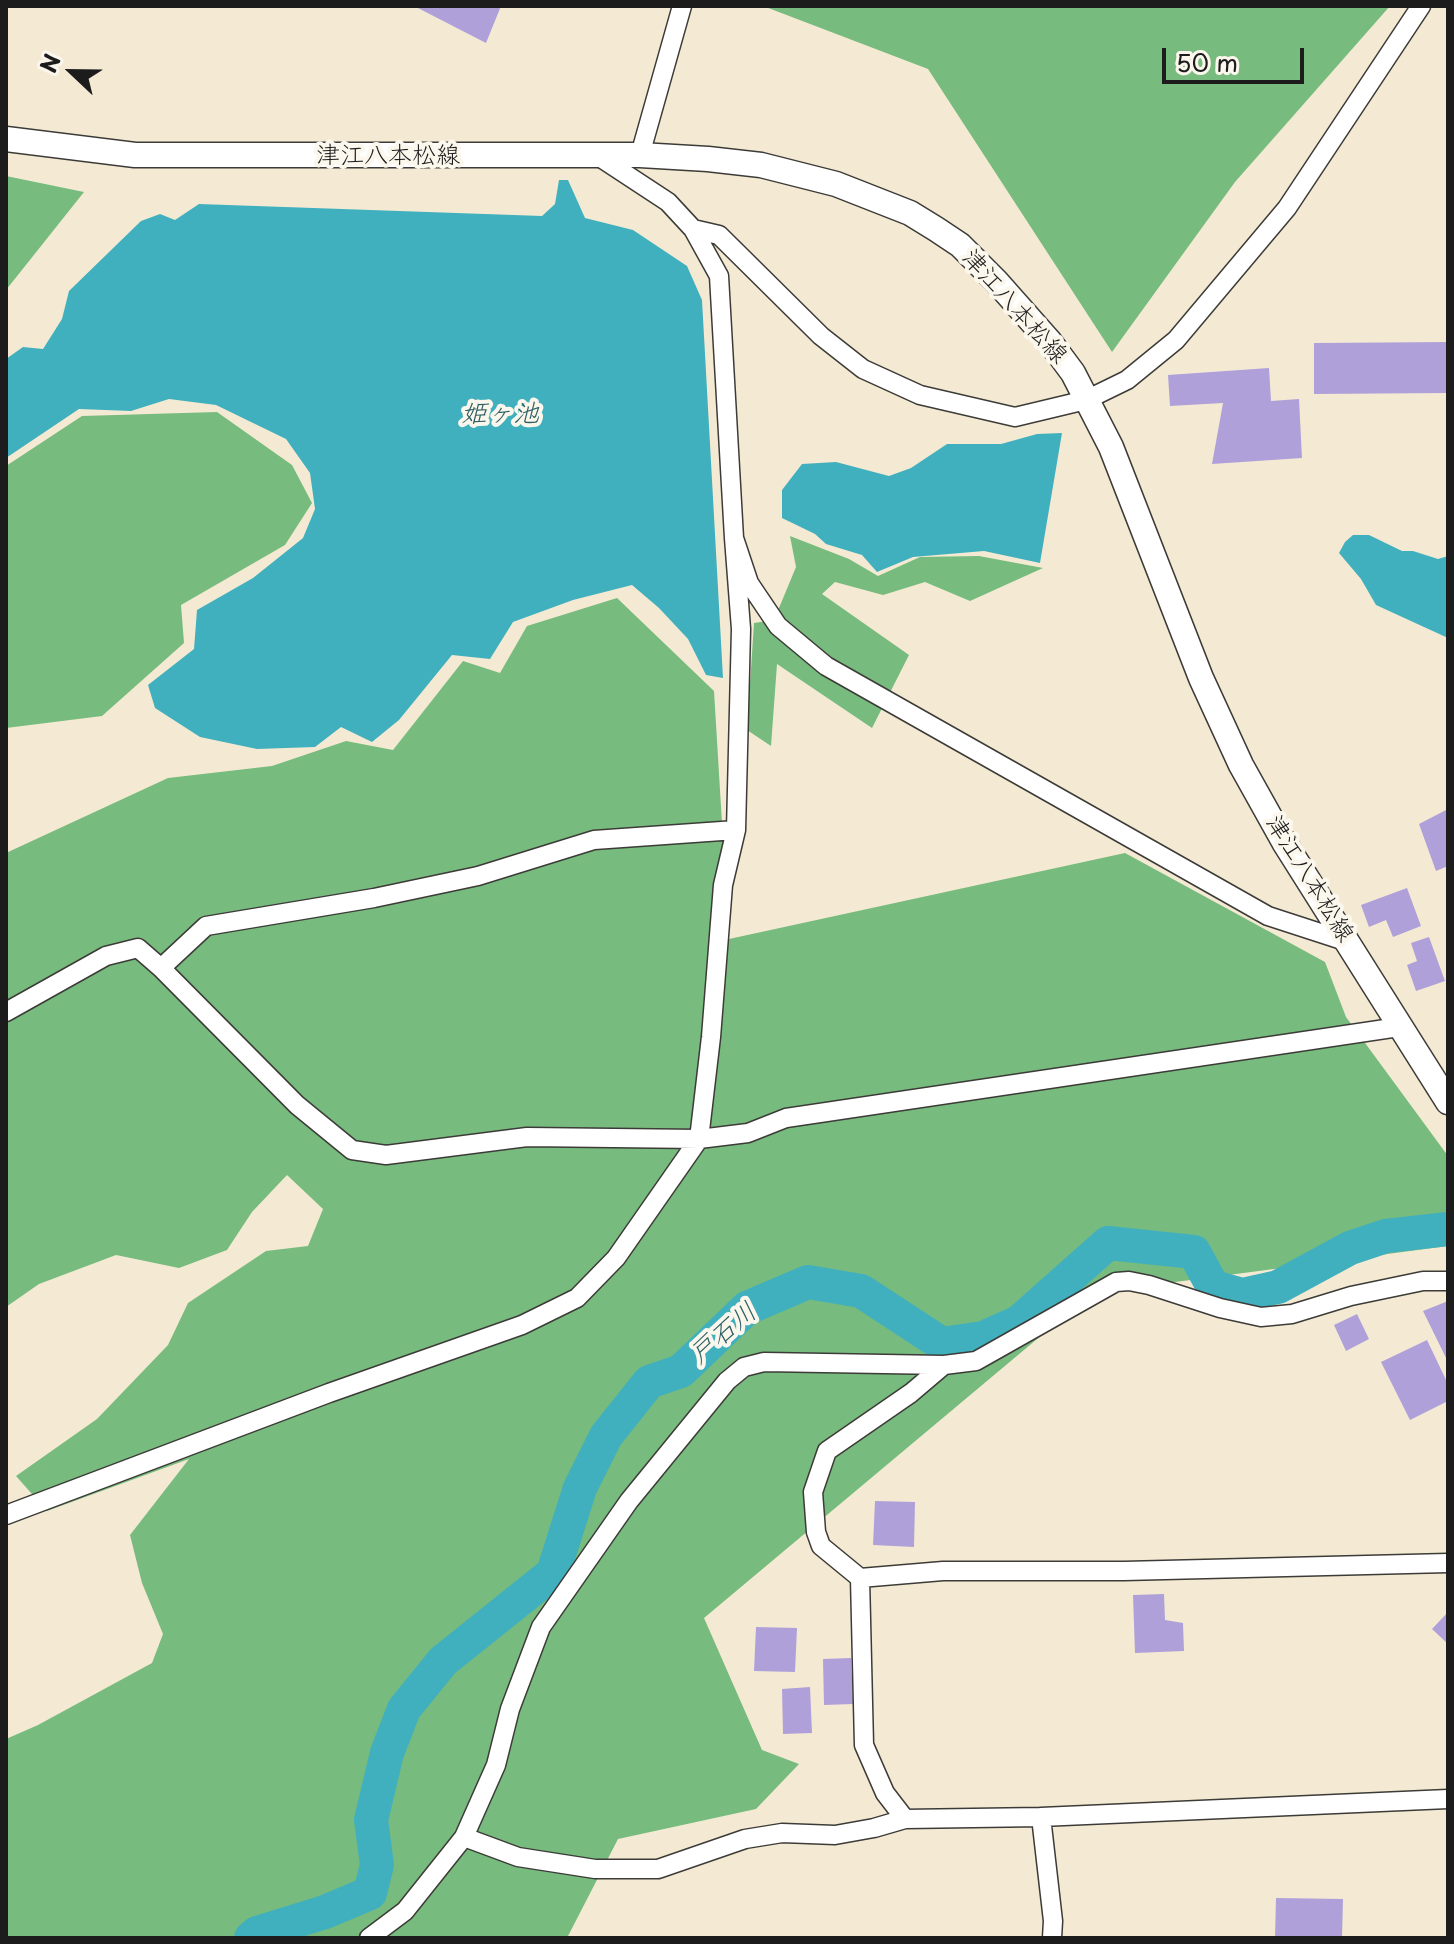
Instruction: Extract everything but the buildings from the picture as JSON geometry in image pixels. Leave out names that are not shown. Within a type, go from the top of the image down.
[{"type":"main road","name":"津江八本松線","points":[[6,139],[135,155],[640,155],[761,165],[836,184],[910,213],[960,245],[1050,342],[1073,373],[1111,447],[1201,678],[1241,765],[1284,842],[1399,1027],[1446,1093]]},
{"type":"street","points":[[640,155],[682,6]]},
{"type":"street","points":[[693,229],[719,235],[821,336],[863,369],[920,395],[1015,417],[1086,400],[1127,380],[1176,340],[1287,208],[1421,6]]},
{"type":"street","points":[[6,1515],[329,1393],[522,1325],[577,1298],[616,1258],[699,1139],[723,885],[736,830],[741,629],[719,276],[693,229],[668,202],[598,156]]},
{"type":"street","points":[[734,538],[749,583],[778,626],[826,666],[1268,916],[1348,942]]},
{"type":"street","points":[[161,968],[206,926],[374,898],[478,876],[594,840],[736,830]]},
{"type":"street","points":[[6,1012],[106,956],[138,948],[297,1105],[352,1150],[386,1155],[527,1137],[699,1139],[748,1133],[786,1118],[1399,1027]]},
{"type":"street","points":[[377,1936],[405,1911],[464,1837],[496,1765],[510,1709],[541,1627],[629,1501],[727,1381],[744,1367],[764,1362],[944,1365],[976,1361],[1116,1282],[1149,1285],[1220,1308],[1261,1317],[1292,1314],[1351,1296],[1423,1281],[1448,1281]]},
{"type":"street","points":[[944,1365],[911,1393],[827,1451],[813,1492],[816,1532],[821,1546],[860,1578],[943,1571],[1124,1571],[1448,1563]]},
{"type":"street","points":[[860,1578],[864,1745],[885,1793],[905,1819]]},
{"type":"street","points":[[464,1837],[518,1857],[595,1869],[658,1869],[745,1839],[782,1833],[835,1835],[905,1819],[1041,1817],[1448,1799]]},
{"type":"street","points":[[1041,1817],[1053,1921],[1052,1938]]},
{"type":"green space","points":[[763,6],[1390,6],[1235,182],[1112,352],[928,69]]},
{"type":"green space","points":[[6,176],[84,192],[6,290]]},
{"type":"green space","points":[[217,412],[292,465],[312,503],[285,545],[181,605],[184,643],[102,716],[6,728],[6,466],[82,416]]},
{"type":"green space","points":[[790,536],[849,559],[878,576],[920,557],[979,556],[1043,568],[970,601],[925,582],[883,595],[835,582],[822,594],[909,655],[872,728],[777,664],[771,746],[747,730],[754,623],[774,620],[796,567]]},
{"type":"green space","points":[[617,598],[714,691],[729,939],[1125,853],[1325,962],[1346,1017],[1448,1156],[1448,1246],[1092,1293],[704,1618],[762,1750],[799,1764],[756,1809],[618,1839],[567,1938],[6,1938],[6,1739],[152,1663],[163,1634],[142,1583],[130,1535],[189,1459],[47,1511],[16,1476],[97,1419],[168,1345],[188,1303],[266,1251],[308,1246],[323,1209],[287,1175],[252,1212],[227,1250],[179,1268],[116,1255],[39,1284],[6,1307],[6,853],[168,778],[272,766],[346,741],[393,750],[463,661],[500,673],[527,626]]},
{"type":"water","name":"姫ヶ池","points":[[559,180],[568,180],[585,218],[633,230],[687,266],[702,300],[723,678],[706,675],[688,639],[632,585],[573,600],[513,622],[490,659],[452,655],[399,720],[372,742],[341,727],[315,747],[257,749],[200,737],[155,708],[148,685],[194,649],[197,610],[253,578],[303,538],[315,509],[310,473],[286,439],[216,405],[169,399],[131,411],[79,409],[6,458],[6,359],[23,347],[43,349],[62,319],[69,291],[141,221],[160,214],[175,220],[199,204],[542,216],[555,204]]},
{"type":"water","points":[[1062,433],[1040,563],[984,551],[913,557],[877,572],[862,555],[826,544],[815,534],[782,518],[782,490],[802,464],[836,462],[889,476],[911,468],[947,444],[1001,444],[1037,434]]},
{"type":"water","points":[[1353,535],[1369,535],[1402,551],[1438,559],[1448,556],[1448,638],[1376,605],[1361,579],[1339,553]]},
{"type":"waterway","name":"戸石川","points":[[251,1938],[257,1933],[325,1912],[370,1893],[377,1865],[371,1820],[387,1753],[404,1709],[443,1661],[553,1573],[580,1488],[606,1436],[649,1382],[681,1371],[747,1308],[808,1282],[861,1291],[942,1344],[983,1338],[1019,1322],[1108,1243],[1194,1252],[1213,1287],[1242,1295],[1278,1287],[1350,1248],[1386,1236],[1448,1229]]}]
